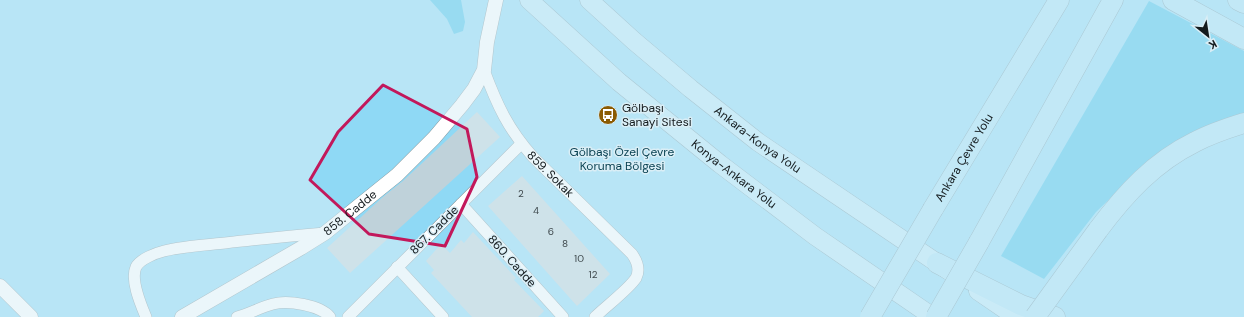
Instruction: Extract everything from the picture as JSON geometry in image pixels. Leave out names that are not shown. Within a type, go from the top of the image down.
[{"type":"highway","name":"Konya-Ankara Yolu","points":[[529,0],[619,82],[720,164],[815,236],[913,304],[935,317]]},
{"type":"highway","name":"Ankara-Konya Yolu","points":[[589,0],[634,41],[691,89],[758,142],[1016,317]]},
{"type":"highway","name":"Ankara Çevre Yolu","points":[[870,317],[1059,0]]},
{"type":"highway","points":[[935,317],[979,242],[1113,0]]},
{"type":"highway","points":[[1173,0],[1244,39]]},
{"type":"highway","points":[[1238,0],[1244,4]]},
{"type":"highway","points":[[1035,317],[1098,230],[1131,189],[1154,168],[1173,154],[1196,141],[1244,123]]},
{"type":"highway","points":[[937,263],[1021,305],[1055,317]]},
{"type":"street","name":"859. Sokak","points":[[496,0],[487,42],[484,70],[504,118],[521,144],[533,157],[627,249],[637,261],[638,268],[636,277],[595,317]]},
{"type":"street","name":"858. Cadde","points":[[182,317],[325,233],[397,175],[434,138],[470,95],[484,70]]},
{"type":"street","name":"867. Cadde","points":[[348,317],[521,144]]},
{"type":"street","name":"860. Cadde","points":[[461,204],[564,317]]},
{"type":"street","points":[[146,317],[135,286],[136,268],[144,259],[163,251],[325,233]]},
{"type":"street","points":[[398,267],[443,317]]},
{"type":"street","points":[[0,286],[31,317]]},
{"type":"street","points":[[237,317],[274,303],[293,303],[325,312],[330,317]]},
{"type":"highlighted area","points":[[383,85],[467,129],[477,177],[445,246],[369,234],[310,180],[338,132]]},
{"type":"green space","name":"Gölbaşı Özel Çevre Koruma Bölgesi","points":[[0,0],[1244,0],[1244,317],[0,317]]},
{"type":"shaded area","points":[[430,0],[461,0],[465,22],[463,31],[454,34],[447,19]]},
{"type":"shaded area","points":[[1149,1],[1244,51],[1244,117],[1148,162],[1096,212],[1044,279],[1001,256]]},
{"type":"building","points":[[477,112],[500,137],[350,273],[327,248],[383,197],[403,181]]},
{"type":"building","points":[[522,176],[610,274],[577,306],[488,206]]},
{"type":"building","points":[[473,232],[516,278],[514,280],[544,311],[538,317],[472,317],[431,273],[434,270],[426,261],[441,244],[450,253],[461,240],[464,243]]},
{"type":"place","name":"Gölbaşı Sanayi Sitesi","points":[[608,115]]}]
